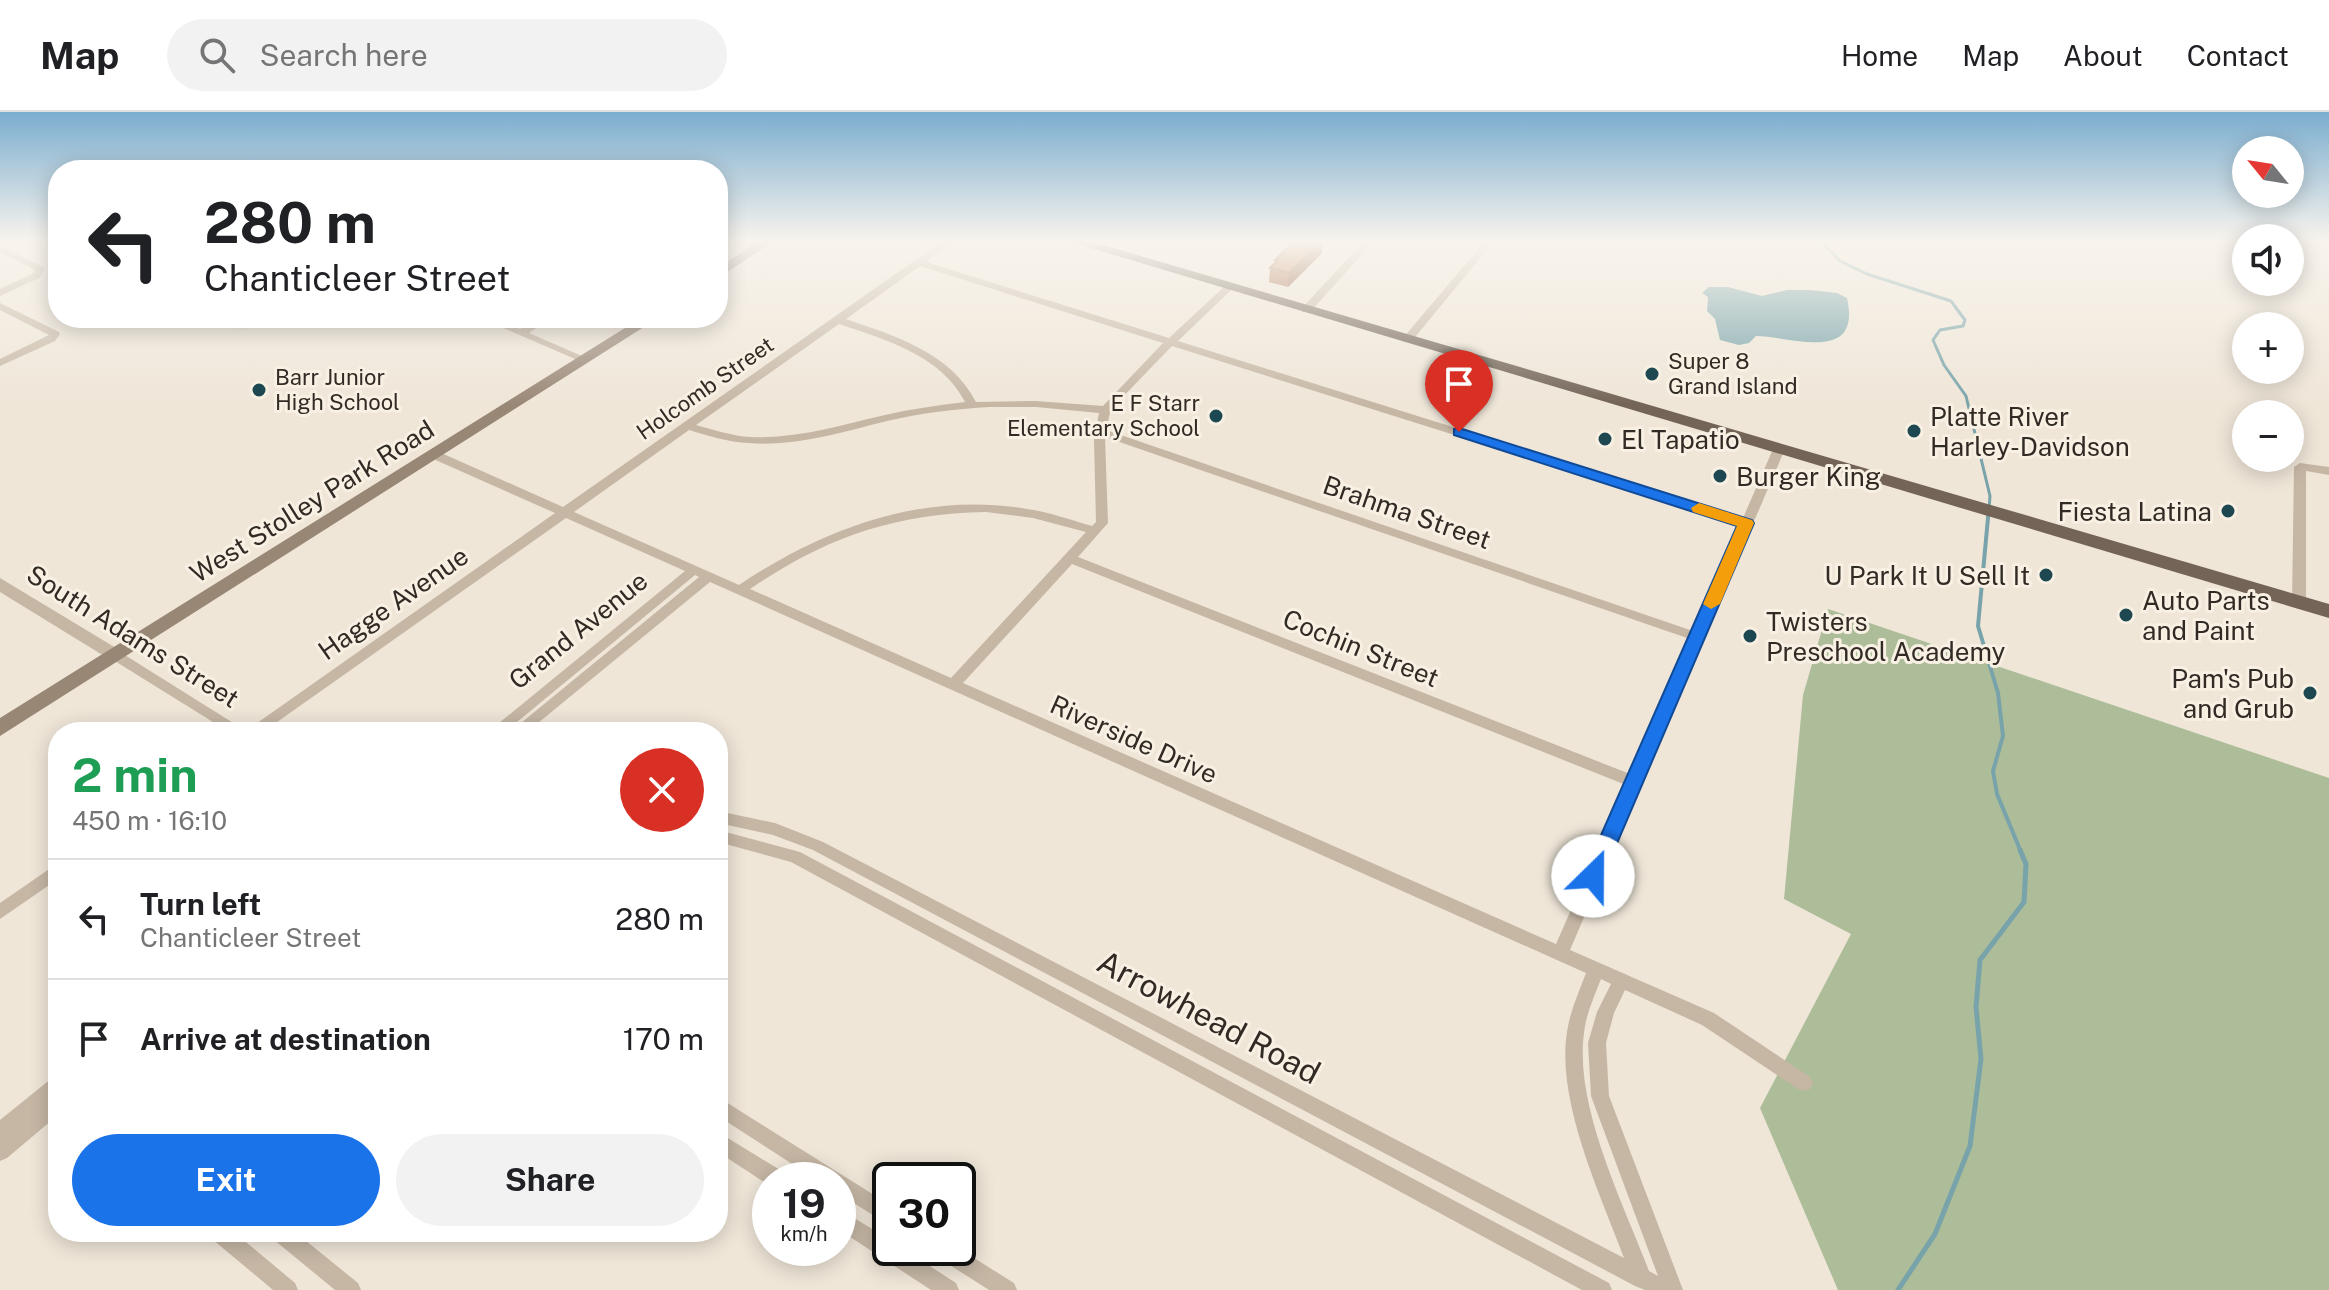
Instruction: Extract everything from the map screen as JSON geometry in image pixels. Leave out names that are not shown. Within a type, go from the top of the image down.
[{"type":"main road","points":[[1256,295],[2329,611]]},
{"type":"main road","name":"West Stolley Park Road","points":[[0,728],[636,328]]},
{"type":"street","name":"Holcomb Street","points":[[561,514],[874,295]]},
{"type":"street","points":[[1022,295],[1746,523]]},
{"type":"street","points":[[954,684],[1102,523],[1099,452],[1105,410],[1221,295]]},
{"type":"street","points":[[1306,310],[1320,295]]},
{"type":"street","points":[[1407,340],[1445,295]]},
{"type":"street","points":[[0,306],[55,334],[0,363]]},
{"type":"street","points":[[839,320],[906,344],[933,360],[956,380],[972,405]]},
{"type":"street","points":[[509,328],[586,360]]},
{"type":"street","points":[[521,333],[529,328]]},
{"type":"street","points":[[687,426],[732,440],[789,439],[922,410],[972,405],[1066,405],[1105,410]]},
{"type":"street","name":"Brahma Street","points":[[1101,432],[1697,637]]},
{"type":"street","points":[[1560,953],[1779,449]]},
{"type":"street","name":"Riverside Drive","points":[[435,455],[561,514],[742,589],[1708,1019],[1804,1083]]},
{"type":"street","points":[[2299,602],[2300,467],[2329,471]]},
{"type":"street","points":[[742,589],[809,547],[891,517],[962,508],[994,509],[1026,513],[1096,531]]},
{"type":"street","name":"Hagge Avenue","points":[[267,722],[561,514]]},
{"type":"street","name":"Cochin Street","points":[[1071,559],[1634,782]]},
{"type":"street","name":"Grand Avenue","points":[[507,722],[695,569]]},
{"type":"street","name":"Grand Avenue","points":[[529,722],[710,575]]},
{"type":"street","name":"South Adams Street","points":[[0,584],[224,722]]},
{"type":"street","name":"Arrowhead Road","points":[[728,819],[775,829],[818,846],[1644,1284],[1665,1290]]},
{"type":"street","name":"Arrowhead Road","points":[[728,839],[795,857],[1602,1290]]},
{"type":"street","points":[[0,912],[48,877]]},
{"type":"street","points":[[1596,969],[1575,1034],[1574,1063],[1588,1129],[1644,1284]]},
{"type":"street","points":[[1621,981],[1606,1012],[1597,1043],[1600,1096],[1673,1290]]},
{"type":"street","points":[[0,1131],[48,1099]]},
{"type":"street","points":[[0,1152],[48,1102]]},
{"type":"street","points":[[728,1112],[806,1162]]},
{"type":"street","points":[[728,1148],[752,1163]]},
{"type":"street","points":[[856,1230],[949,1290]]},
{"type":"street","points":[[231,1242],[288,1290]]},
{"type":"street","points":[[292,1242],[351,1290]]},
{"type":"street","points":[[969,1266],[1007,1290]]},
{"type":"green space","points":[[1828,609],[2329,778],[2329,1290],[1838,1290],[1760,1108],[1851,934],[1784,899],[1803,695]]},
{"type":"water","points":[[1705,295],[1841,295],[1847,298],[1849,319],[1844,332],[1834,339],[1804,342],[1756,336],[1749,343],[1739,345],[1720,340],[1715,319],[1707,311],[1708,297]]},
{"type":"waterway","points":[[1932,295],[1951,301],[1965,320],[1963,326],[1940,330],[1933,340],[1944,365],[1966,396],[1990,496],[1989,509]]},
{"type":"waterway","points":[[1989,507],[1978,626],[1998,693],[2003,736],[1993,771],[1997,794],[2021,852]]},
{"type":"waterway","points":[[1898,1290],[1935,1234],[1970,1146],[1981,1059],[1976,1007],[1980,960],[2024,902],[2026,864],[2020,850]]},
{"type":"slow traffic","points":[[1699,508],[1746,523],[1711,604]]},
{"type":"place","name":"Super 8 Grand Island","points":[[1652,374]]},
{"type":"place","name":"Barr Junior High School","points":[[259,390]]},
{"type":"place","name":"E F Starr Elementary School","points":[[1216,416]]},
{"type":"place","name":"Platte River Harley-Davidson","points":[[1914,431]]},
{"type":"place","name":"El Tapatio","points":[[1605,439]]},
{"type":"place","name":"Burger King","points":[[1720,476]]},
{"type":"place","name":"Fiesta Latina","points":[[2228,511]]},
{"type":"place","name":"U Park It U Sell It","points":[[2046,575]]},
{"type":"place","name":"Auto Parts and Paint","points":[[2126,615]]},
{"type":"place","name":"Twisters Preschool Academy","points":[[1750,636]]},
{"type":"place","name":"Pam's Pub and Grub","points":[[2310,693]]},
{"type":"route","points":[[1459,432],[1746,523],[1593,876]]}]
